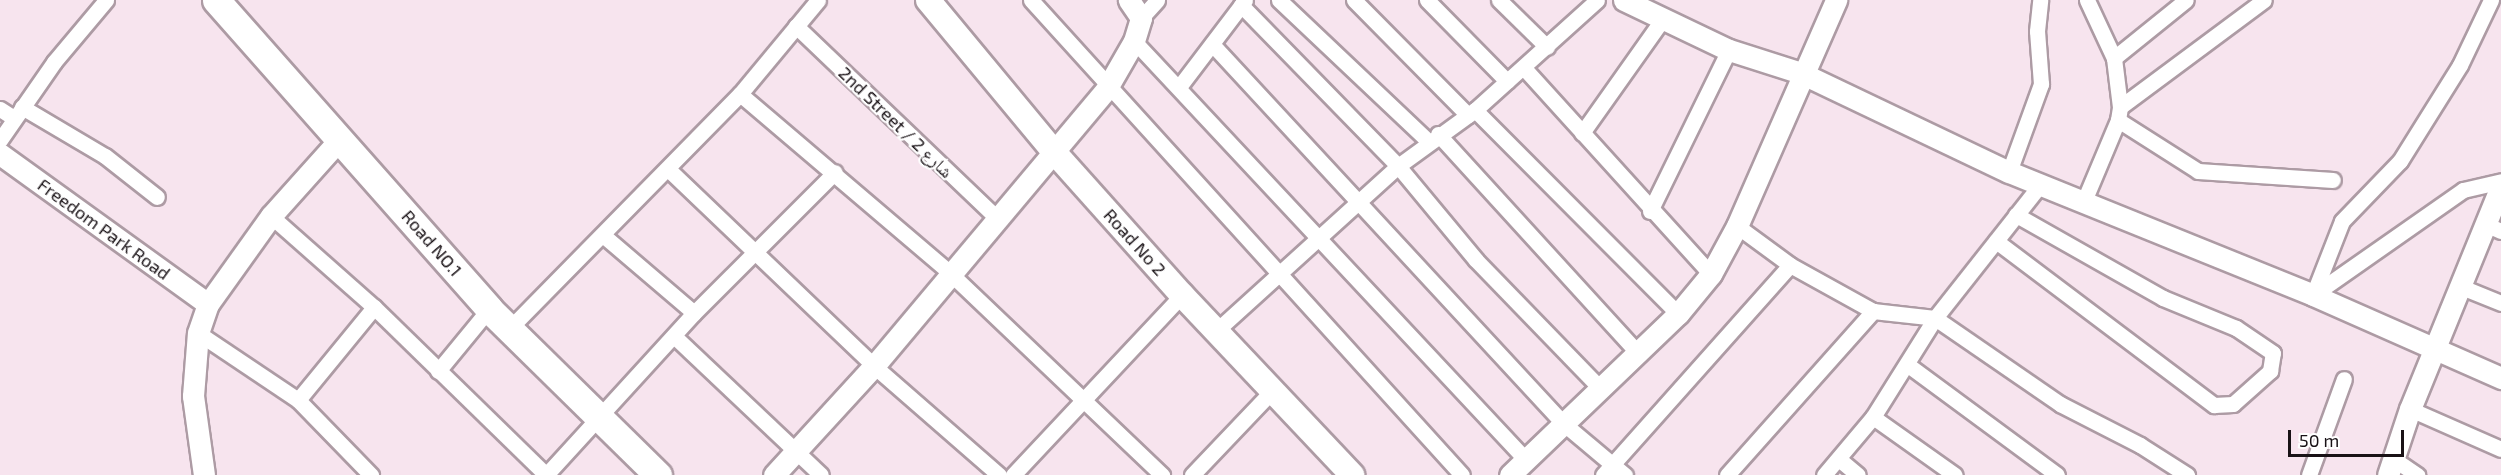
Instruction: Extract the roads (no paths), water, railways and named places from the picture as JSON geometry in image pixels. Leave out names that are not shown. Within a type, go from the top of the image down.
[{"type":"highway","name":"Road NO.1","points":[[216,0],[341,138],[489,309],[597,418],[658,475]]},
{"type":"main road","name":"Road No 2","points":[[928,0],[1054,152],[1182,295],[1352,475]]},
{"type":"street","points":[[0,140],[18,112],[106,0]]},
{"type":"street","points":[[509,329],[604,236],[740,94],[818,0]]},
{"type":"street","points":[[1031,0],[1107,88],[1280,273],[1462,475]]},
{"type":"street","points":[[1129,0],[1142,18]]},
{"type":"street","points":[[774,475],[874,366],[1107,88],[1134,41],[1142,18],[1157,0]]},
{"type":"street","points":[[1279,0],[1433,137],[1637,352]]},
{"type":"street","points":[[1354,0],[1678,314]]},
{"type":"street","points":[[1427,0],[1507,81]]},
{"type":"street","points":[[1499,0],[1547,46]]},
{"type":"street","points":[[1216,331],[1398,166],[1433,137],[1471,112],[1524,68],[1597,0]]},
{"type":"street","points":[[1624,0],[1729,50],[1802,73],[2009,172],[2313,295],[2501,378]]},
{"type":"street","points":[[1510,475],[1599,387],[1678,314],[1711,274],[1737,226],[1802,73],[1836,0]]},
{"type":"street","points":[[2009,172],[2041,84],[2037,31],[2040,0]]},
{"type":"street","points":[[2084,201],[2119,114],[2114,58],[2087,0]]},
{"type":"street","points":[[2114,58],[2186,0]]},
{"type":"street","points":[[2119,114],[2264,0]]},
{"type":"street","points":[[2313,295],[2342,221],[2400,161],[2460,65],[2491,0]]},
{"type":"street","points":[[1179,87],[1243,2],[1398,166],[1476,260],[1599,387]]},
{"type":"street","points":[[1582,133],[1662,20]]},
{"type":"street","name":"2nd Street / شارع 2","points":[[796,26],[997,218]]},
{"type":"street","points":[[1134,41],[1525,459]]},
{"type":"street","points":[[1212,44],[1357,203],[1607,469],[1625,475]]},
{"type":"street","points":[[1650,211],[1729,50]]},
{"type":"street","points":[[1524,68],[1650,211],[1711,274]]},
{"type":"street","points":[[740,94],[835,172],[950,273],[1081,401],[1162,475]]},
{"type":"street","points":[[0,109],[18,112],[105,156],[157,197]]},
{"type":"street","points":[[2119,114],[2198,171],[2333,180]]},
{"type":"street","points":[[204,475],[193,396],[198,333],[208,304],[271,216],[341,138]]},
{"type":"street","name":"Freedom Park Road","points":[[0,154],[208,304]]},
{"type":"street","points":[[668,169],[874,366],[999,475]]},
{"type":"street","points":[[271,216],[374,307],[546,475],[694,313],[835,172]]},
{"type":"street","points":[[2313,295],[2463,190],[2501,181]]},
{"type":"street","points":[[1824,475],[1840,460],[1873,417],[1935,318],[2041,184]]},
{"type":"street","points":[[2418,475],[2392,467],[2410,409],[2459,286],[2493,228],[2501,186]]},
{"type":"street","points":[[1996,241],[2214,405],[2233,404],[2270,371],[2273,353],[2236,328],[2163,298],[2016,215]]},
{"type":"street","points":[[1737,226],[1790,265],[1874,311],[1935,318],[2060,404],[2140,445],[2187,475]]},
{"type":"street","points":[[604,236],[694,313]]},
{"type":"street","points":[[1607,469],[1790,265]]},
{"type":"street","points":[[2459,286],[2501,303]]},
{"type":"street","points":[[1013,475],[1182,295]]},
{"type":"street","points":[[298,400],[374,307]]},
{"type":"street","points":[[438,371],[489,309]]},
{"type":"street","points":[[1726,475],[1874,311]]},
{"type":"street","points":[[198,333],[298,400],[371,475]]},
{"type":"street","points":[[674,336],[821,475]]},
{"type":"street","points":[[1908,364],[2057,475]]},
{"type":"street","points":[[2309,475],[2344,379]]},
{"type":"street","points":[[1192,475],[1272,391]]},
{"type":"street","points":[[2410,409],[2501,449]]},
{"type":"street","points":[[1873,417],[1955,475]]},
{"type":"street","points":[[1840,460],[1858,475]]}]
